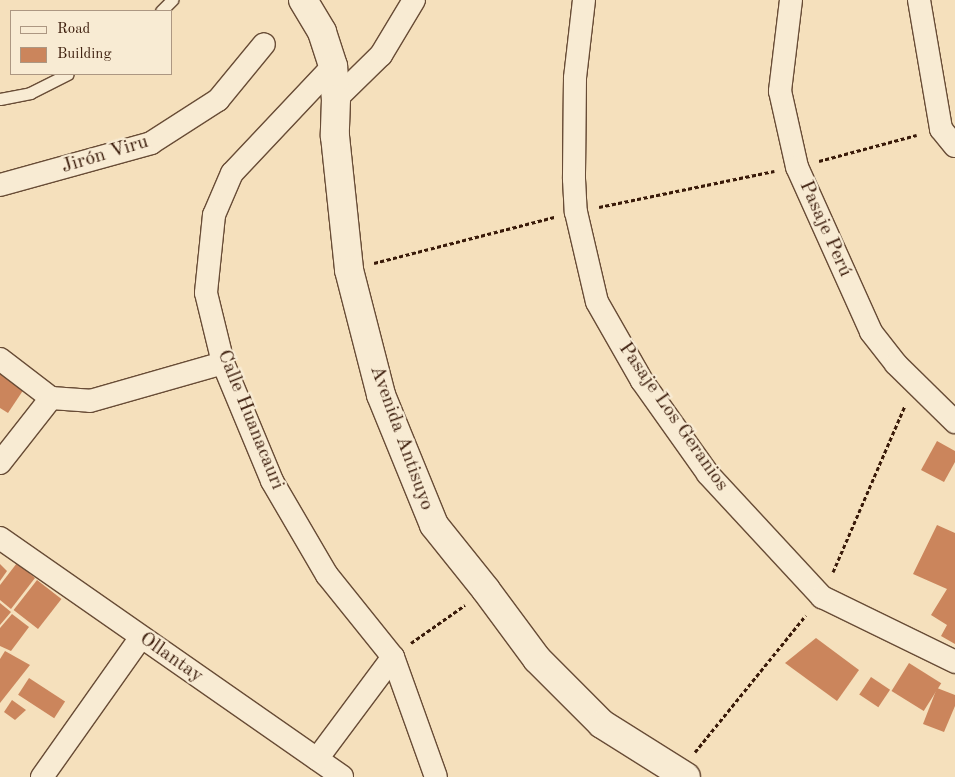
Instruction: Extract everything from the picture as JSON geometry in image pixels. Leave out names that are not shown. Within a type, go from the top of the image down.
[{"type":"street","name":"Avenida Antisuyo","points":[[304,0],[322,32],[333,66],[336,99],[335,136],[349,270],[381,395],[434,525],[486,590],[537,660],[602,724],[682,775]]},
{"type":"street","points":[[336,99],[381,55],[414,0]]},
{"type":"street","name":"Pasaje Los Geranios","points":[[584,0],[575,78],[576,212],[596,302],[642,381],[708,474],[822,597],[955,662]]},
{"type":"street","name":"Pasaje Perú","points":[[791,0],[780,91],[797,167],[871,332],[915,384],[955,422]]},
{"type":"street","points":[[919,0],[948,137]]},
{"type":"street","name":"Jirón Viru","points":[[0,185],[151,143],[218,100],[264,44]]},
{"type":"street","name":"Calle Huanacauri","points":[[333,66],[232,173],[214,215],[206,293],[223,363],[272,482],[327,575],[393,657],[436,777]]},
{"type":"street","points":[[0,359],[51,398],[90,401],[223,363]]},
{"type":"street","points":[[0,464],[51,398]]},
{"type":"street","name":"Ollantay","points":[[0,538],[342,777]]},
{"type":"street","points":[[42,777],[141,637]]},
{"type":"street","points":[[317,759],[393,657]]},
{"type":"lane","points":[[162,10],[172,0]]},
{"type":"lane","points":[[0,99],[30,94],[66,75]]},
{"type":"path","points":[[349,270],[576,212],[948,137]]},
{"type":"path","points":[[682,775],[822,597],[915,384]]},
{"type":"path","points":[[393,657],[486,590]]},
{"type":"building","points":[[0,373],[24,389],[8,413],[0,408]]},
{"type":"building","points":[[937,441],[955,451],[955,462],[944,482],[921,470]]},
{"type":"building","points":[[937,525],[955,533],[955,644],[941,636],[947,625],[931,615],[947,589],[913,574]]},
{"type":"building","points":[[17,563],[35,578],[11,609],[0,600],[0,585]]},
{"type":"building","points":[[0,564],[7,571],[0,581]]},
{"type":"building","points":[[37,580],[61,599],[38,629],[14,610]]},
{"type":"building","points":[[0,603],[11,612],[0,625]]},
{"type":"building","points":[[12,614],[29,627],[11,651],[0,646],[0,628]]},
{"type":"building","points":[[816,638],[859,670],[837,701],[785,663]]},
{"type":"building","points":[[5,651],[30,665],[0,703],[0,659]]},
{"type":"building","points":[[909,663],[941,683],[924,711],[892,691]]},
{"type":"building","points":[[871,677],[890,690],[878,707],[859,694]]},
{"type":"building","points":[[29,678],[65,701],[54,718],[18,695]]},
{"type":"building","points":[[937,688],[955,695],[955,706],[944,732],[923,724]]},
{"type":"building","points":[[12,700],[26,710],[15,720],[4,712]]}]
